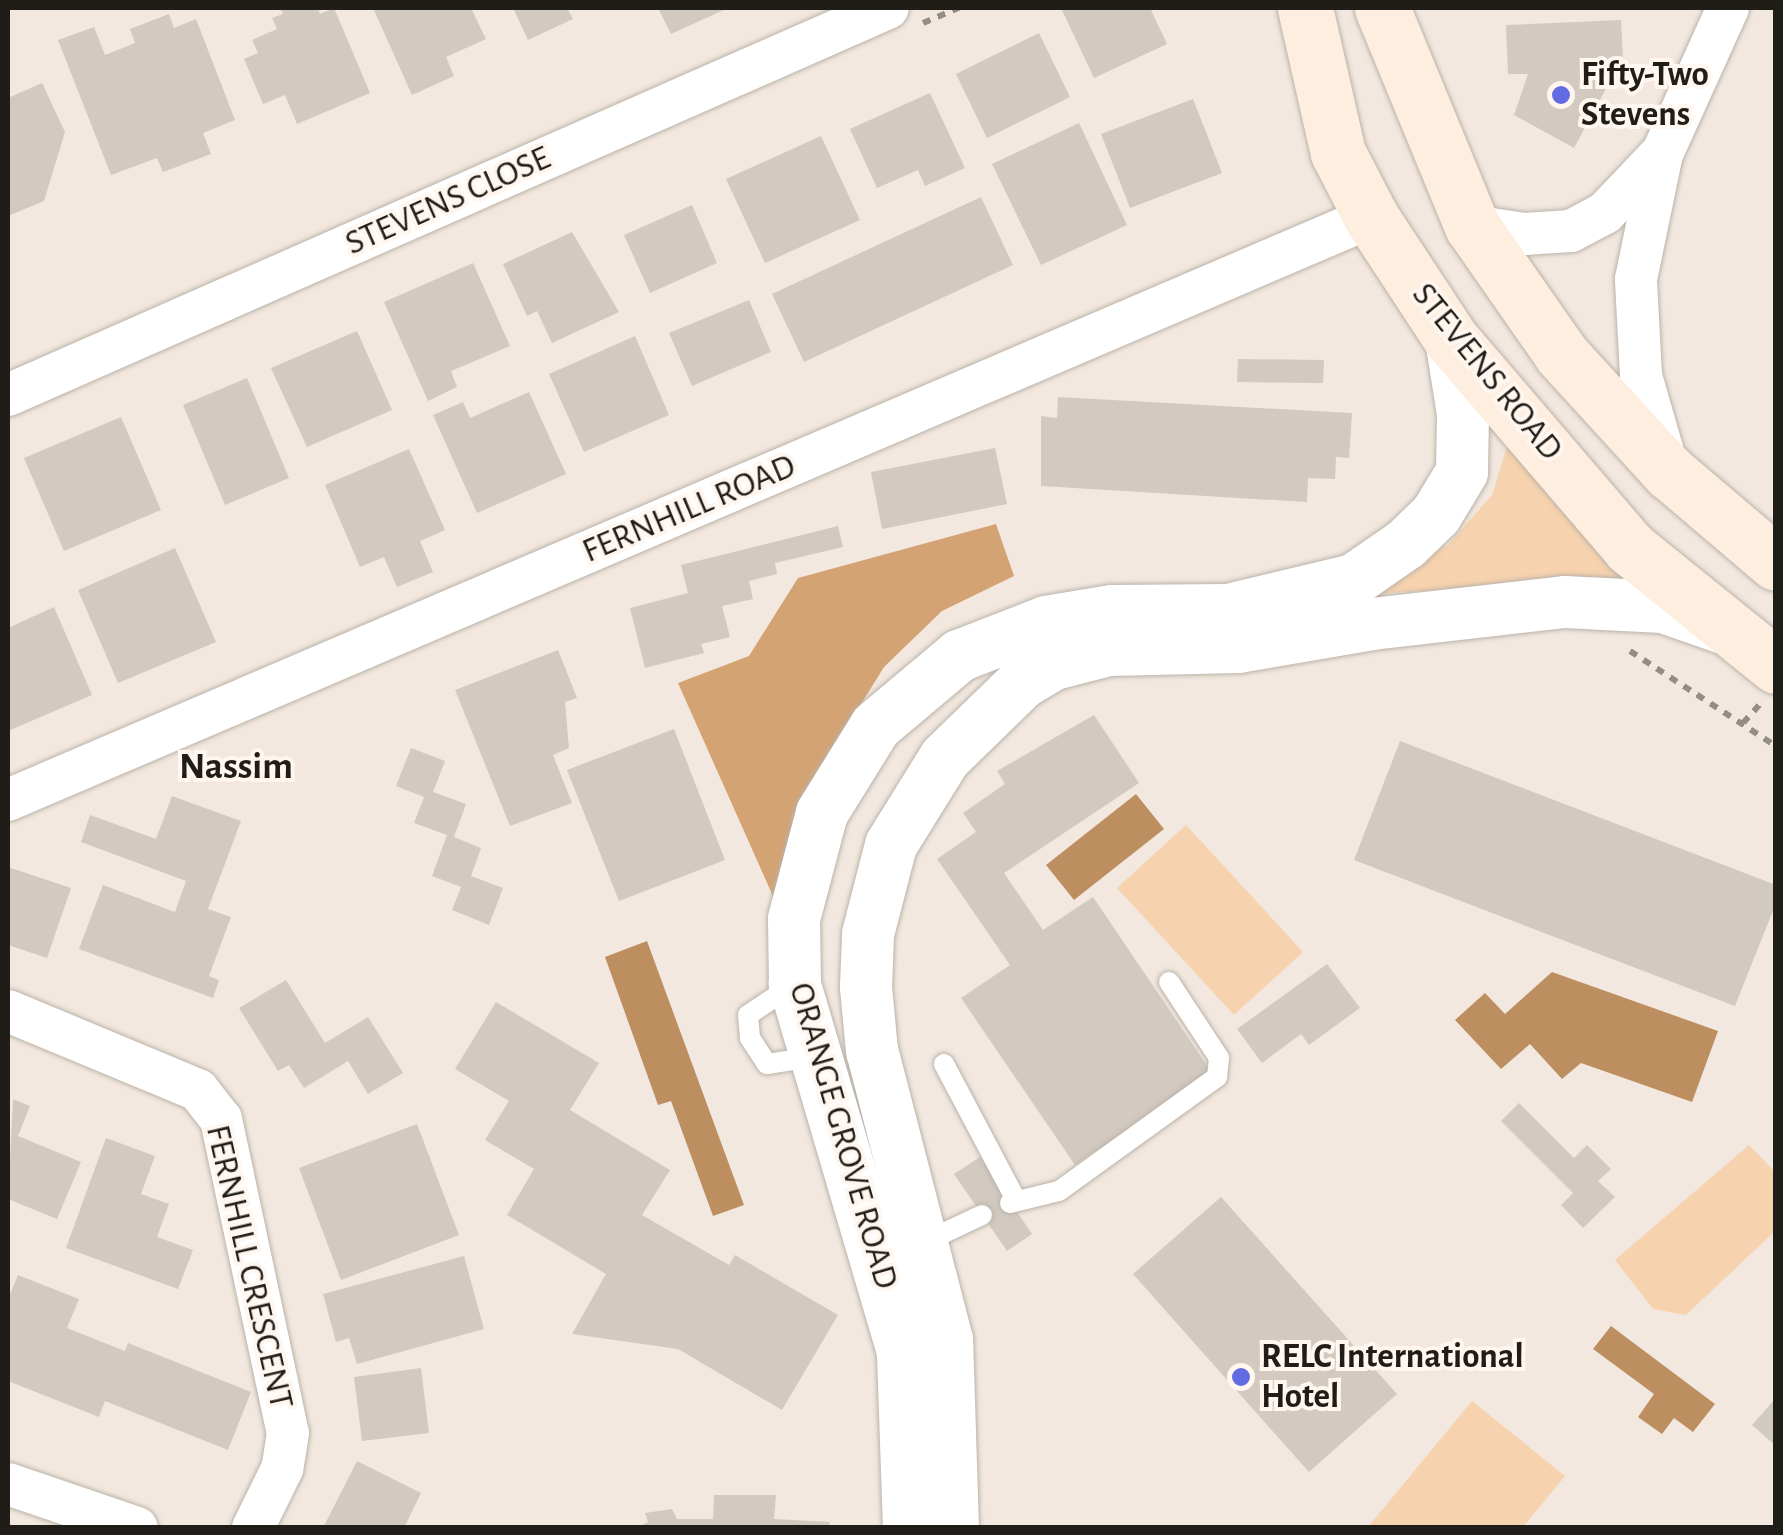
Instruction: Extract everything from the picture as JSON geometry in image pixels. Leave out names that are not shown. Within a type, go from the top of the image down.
[{"type":"main road","name":"STEVENS ROAD","points":[[1305,8],[1338,153],[1371,218],[1452,338],[1630,548],[1776,666]]},
{"type":"main road","name":"STEVENS ROAD","points":[[1382,8],[1472,226],[1562,355],[1669,472],[1776,562]]},
{"type":"street","name":"STEVENS CLOSE","points":[[8,395],[888,8]]},
{"type":"street","points":[[1669,472],[1640,376],[1636,280],[1662,154],[1728,8]]},
{"type":"street","points":[[1472,226],[1524,234],[1571,231],[1605,213],[1662,154]]},
{"type":"street","name":"FERNHILL ROAD","points":[[8,800],[1371,218]]},
{"type":"street","name":"ORANGE GROVE ROAD","points":[[909,1528],[903,1352],[795,984],[794,920],[822,813],[876,726],[959,656],[1046,622],[1112,611],[1228,610],[1354,580],[1436,515],[1462,472],[1464,414],[1452,338]]},
{"type":"street","name":"ORANGE GROVE ROAD","points":[[953,1528],[947,1340],[872,1051],[868,934],[878,884],[900,831],[945,758],[1022,683],[1054,664],[1109,650],[1239,648],[1372,624],[1566,602],[1663,608],[1732,631]]},
{"type":"street","name":"FERNHILL CRESCENT","points":[[8,1010],[198,1090],[221,1119],[288,1433],[282,1469],[253,1528]]},
{"type":"street","points":[[8,1484],[137,1528]]},
{"type":"lane","points":[[944,1064],[1013,1201],[1059,1191],[1217,1077],[1219,1058],[1169,982]]},
{"type":"lane","points":[[923,1242],[982,1215]]},
{"type":"path","points":[[1617,644],[1776,746]]},
{"type":"shaded area","points":[[1508,443],[1645,579],[1350,595],[1448,545],[1492,495]]},
{"type":"shaded area","points":[[996,524],[1014,576],[942,611],[884,667],[816,777],[780,912],[678,683],[749,656],[798,578]]},
{"type":"shaded area","points":[[1136,794],[1164,829],[1074,900],[1046,865]]},
{"type":"shaded area","points":[[1186,825],[1303,952],[1234,1015],[1117,888]]},
{"type":"shaded area","points":[[647,941],[744,1205],[713,1216],[671,1101],[658,1105],[605,957]]},
{"type":"shaded area","points":[[1552,972],[1718,1031],[1692,1102],[1581,1063],[1562,1079],[1530,1044],[1501,1069],[1455,1020],[1485,993],[1505,1014]]},
{"type":"shaded area","points":[[1749,1145],[1775,1172],[1775,1231],[1686,1315],[1653,1309],[1615,1260]]},
{"type":"shaded area","points":[[1611,1326],[1715,1404],[1693,1432],[1674,1418],[1662,1434],[1638,1417],[1654,1394],[1593,1349]]},
{"type":"shaded area","points":[[1472,1401],[1565,1476],[1523,1527],[1368,1527]]},
{"type":"building","points":[[280,8],[318,8],[320,14],[334,8],[370,93],[297,124],[285,95],[263,104],[244,59],[258,53],[252,40],[277,29],[272,18],[283,14]]},
{"type":"building","points":[[373,8],[471,8],[486,39],[446,57],[454,76],[412,95]]},
{"type":"building","points":[[513,8],[567,8],[573,19],[528,40]]},
{"type":"building","points":[[658,8],[728,8],[671,34]]},
{"type":"building","points":[[1061,8],[1150,8],[1167,44],[1094,78]]},
{"type":"building","points":[[169,14],[174,28],[196,19],[235,120],[203,133],[211,154],[163,172],[157,158],[111,175],[58,40],[94,27],[105,55],[135,43],[130,29]]},
{"type":"building","name":"Fifty-Two Stevens","points":[[1621,20],[1623,57],[1574,148],[1514,115],[1528,74],[1508,74],[1506,25]]},
{"type":"building","points":[[1039,33],[1070,97],[987,138],[956,74]]},
{"type":"building","points":[[42,83],[65,132],[44,201],[8,216],[8,98]]},
{"type":"building","points":[[930,93],[965,168],[925,186],[918,170],[877,188],[850,129]]},
{"type":"building","points":[[1193,99],[1222,173],[1130,208],[1101,134]]},
{"type":"building","points":[[1079,123],[1127,225],[1041,265],[992,164]]},
{"type":"building","points":[[821,136],[860,220],[765,263],[726,179]]},
{"type":"building","points":[[981,197],[1013,265],[804,362],[772,294]]},
{"type":"building","points":[[692,205],[717,263],[650,293],[624,235]]},
{"type":"building","points":[[572,232],[619,312],[552,343],[537,311],[527,316],[503,264]]},
{"type":"building","points":[[473,263],[510,346],[451,371],[457,387],[428,401],[384,302]]},
{"type":"building","points":[[749,300],[771,352],[692,386],[669,333]]},
{"type":"building","points":[[357,331],[392,410],[307,447],[271,368]]},
{"type":"building","points":[[635,336],[669,415],[584,452],[549,374]]},
{"type":"building","points":[[1238,359],[1324,360],[1323,383],[1237,382]]},
{"type":"building","points":[[247,378],[289,478],[225,505],[183,405]]},
{"type":"building","points":[[529,392],[566,474],[477,513],[433,415],[463,402],[470,418]]},
{"type":"building","points":[[1058,397],[1352,413],[1349,458],[1336,457],[1335,479],[1308,478],[1307,502],[1041,486],[1041,416],[1057,418]]},
{"type":"building","points":[[121,417],[161,510],[64,551],[24,458]]},
{"type":"building","points":[[995,448],[1007,504],[882,529],[871,472]]},
{"type":"building","points":[[409,449],[445,530],[420,541],[433,572],[397,587],[384,557],[360,567],[325,485]]},
{"type":"building","points":[[838,526],[843,547],[775,563],[777,574],[749,581],[753,599],[722,606],[730,637],[701,644],[704,653],[645,668],[630,608],[688,593],[681,565]]},
{"type":"building","points":[[175,548],[216,642],[118,683],[78,590]]},
{"type":"building","points":[[54,607],[92,695],[8,731],[8,628]]},
{"type":"building","points":[[558,650],[577,698],[565,702],[569,748],[553,755],[572,803],[510,826],[455,690]]},
{"type":"building","points":[[1094,715],[1139,783],[1004,873],[1043,930],[1093,897],[1212,1073],[1075,1165],[961,998],[1010,965],[937,859],[976,832],[963,813],[1005,784],[997,771]]},
{"type":"building","points":[[674,729],[725,860],[619,901],[567,770]]},
{"type":"building","points":[[1400,741],[1776,885],[1776,903],[1735,1006],[1354,860]]},
{"type":"building","points":[[411,748],[445,761],[433,792],[466,804],[454,837],[481,848],[471,876],[503,888],[489,925],[452,910],[461,887],[432,876],[447,835],[414,823],[424,797],[396,786]]},
{"type":"building","points":[[172,796],[241,821],[208,909],[231,917],[209,976],[219,980],[213,998],[79,949],[103,885],[175,912],[186,881],[81,842],[90,815],[156,839]]},
{"type":"building","points":[[8,867],[71,888],[47,958],[8,945]]},
{"type":"building","points":[[1327,964],[1360,1008],[1309,1045],[1301,1034],[1262,1063],[1237,1029]]},
{"type":"building","points":[[286,980],[325,1043],[368,1017],[403,1073],[368,1094],[348,1061],[304,1088],[289,1065],[278,1071],[239,1008]]},
{"type":"building","points":[[496,1002],[599,1063],[570,1110],[670,1170],[642,1215],[729,1265],[735,1255],[838,1315],[782,1410],[678,1349],[572,1334],[606,1274],[507,1215],[534,1169],[485,1140],[509,1101],[455,1069]]},
{"type":"building","points":[[13,1099],[30,1106],[18,1136],[81,1162],[57,1219],[8,1199]]},
{"type":"building","points":[[1519,1103],[1574,1158],[1587,1145],[1611,1169],[1598,1181],[1615,1197],[1583,1228],[1561,1205],[1573,1193],[1501,1121]]},
{"type":"building","points":[[417,1124],[459,1235],[341,1280],[299,1168]]},
{"type":"building","points":[[106,1138],[155,1156],[141,1194],[169,1204],[157,1237],[193,1250],[178,1289],[66,1248]]},
{"type":"building","points":[[980,1157],[1032,1234],[1007,1251],[954,1174]]},
{"type":"building","points":[[1221,1197],[1397,1394],[1309,1472],[1133,1274]]},
{"type":"building","points":[[464,1256],[484,1329],[357,1364],[349,1338],[336,1342],[323,1294]]},
{"type":"building","points":[[18,1275],[79,1299],[67,1328],[125,1351],[128,1343],[251,1392],[228,1450],[105,1401],[99,1417],[8,1381],[8,1299]]},
{"type":"building","points":[[421,1368],[429,1433],[362,1441],[354,1377]]},
{"type":"building","points":[[1776,1398],[1776,1446],[1752,1425]]},
{"type":"building","points":[[357,1461],[421,1493],[404,1528],[323,1528]]},
{"type":"building","points":[[714,1495],[776,1495],[774,1519],[830,1522],[829,1528],[637,1528],[648,1522],[645,1513],[672,1509],[677,1519],[713,1519]]},
{"type":"place","name":"Fifty-Two Stevens","points":[[1561,95]]},
{"type":"place","name":"RELC International Hotel","points":[[1241,1377]]},
{"type":"district","name":"Nassim","points":[[236,768]]}]
